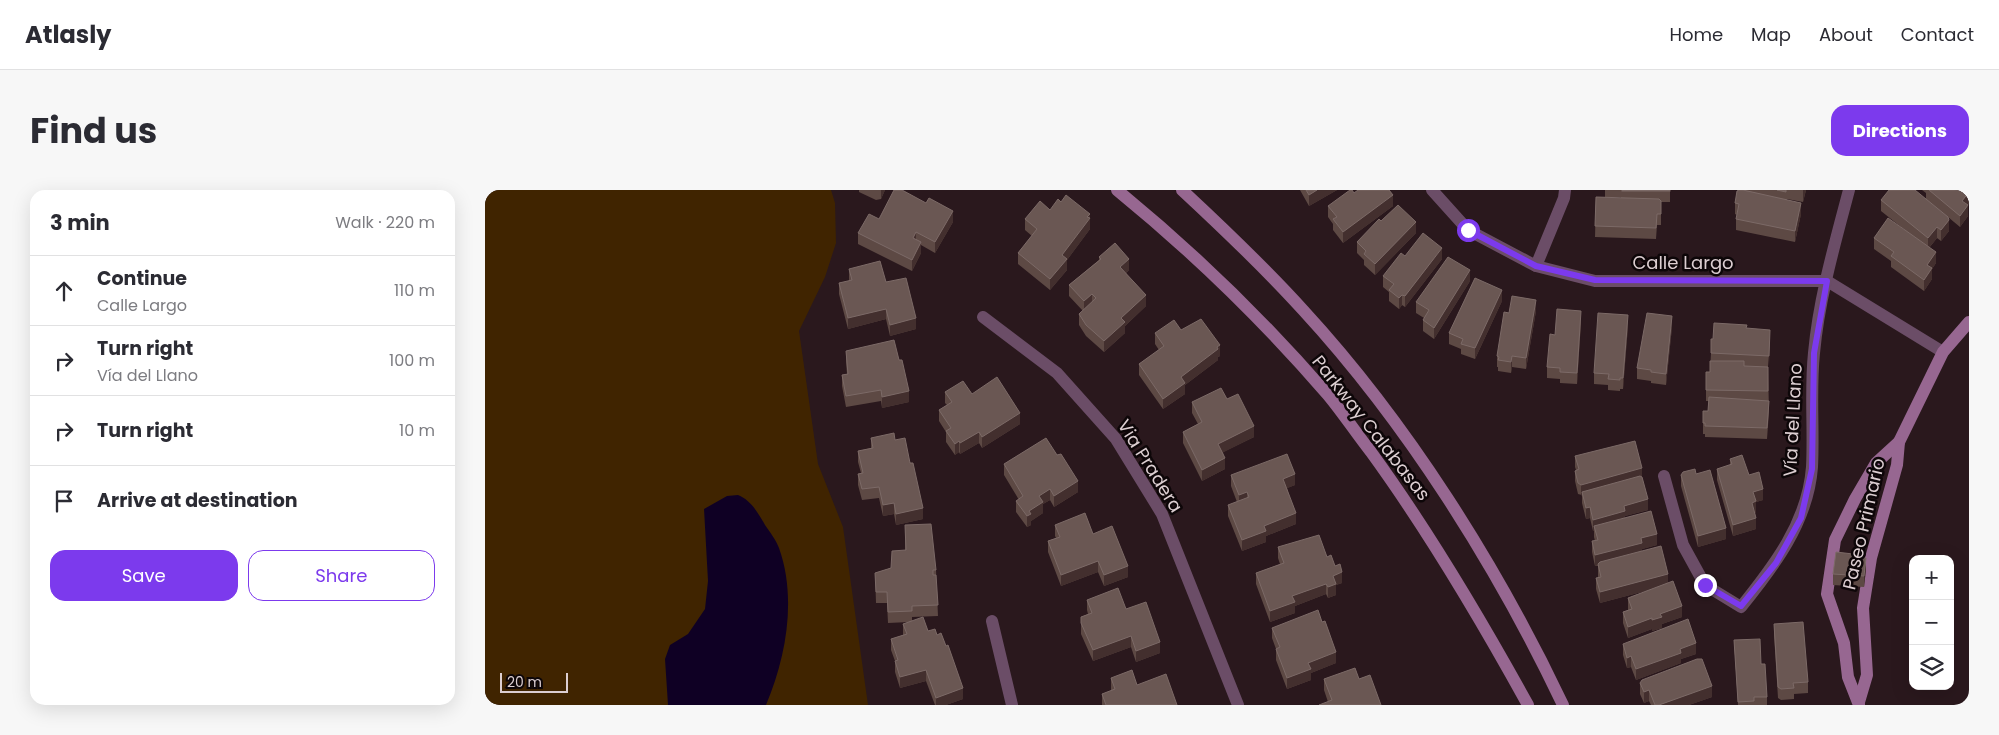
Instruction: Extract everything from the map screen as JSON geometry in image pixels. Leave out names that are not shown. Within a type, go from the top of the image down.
[{"type":"street","name":"Parkway Calabasas","points":[[1117,190],[1153,220],[1252,312],[1329,396],[1412,509],[1476,610],[1528,705]]},
{"type":"street","name":"Parkway Calabasas","points":[[1182,190],[1235,239],[1304,311],[1375,395],[1450,502],[1503,589],[1563,705]]},
{"type":"street","name":"Calle Largo","points":[[1432,190],[1468,230],[1536,266],[1595,280],[1827,281]]},
{"type":"street","points":[[1536,266],[1564,198],[1565,190]]},
{"type":"street","name":"Vía del Llano","points":[[1664,476],[1683,545],[1705,585],[1741,606],[1776,563],[1801,518],[1812,469],[1814,353],[1827,281],[1849,190]]},
{"type":"street","points":[[1827,281],[1943,352]]},
{"type":"street","name":"Via Pradera","points":[[983,317],[1057,373],[1116,439],[1162,514],[1238,705]]},
{"type":"street","name":"Paseo Primario","points":[[1859,704],[1867,675],[1863,608],[1871,558],[1897,465],[1899,442],[1943,352],[1969,322]]},
{"type":"street","name":"Paseo Primario","points":[[1859,704],[1848,677],[1844,643],[1827,594],[1835,540],[1855,499],[1876,463],[1899,442]]},
{"type":"street","points":[[993,621],[1012,705]]},
{"type":"shaded area","points":[[485,190],[831,190],[835,203],[836,243],[825,277],[799,331],[818,464],[843,527],[868,705],[485,705]]},
{"type":"shaded area","points":[[738,495],[754,507],[773,536],[779,548],[784,567],[788,607],[787,628],[784,648],[773,687],[766,705],[668,705],[665,659],[670,645],[688,634],[705,609],[708,581],[704,509],[727,496]]},
{"type":"building","points":[[894,190],[902,190],[926,203],[929,198],[953,211],[935,242],[916,232],[913,238],[921,242],[912,260],[858,233],[869,214],[879,219]]},
{"type":"building","points":[[1306,190],[1317,190],[1309,195]]},
{"type":"building","points":[[1350,190],[1354,193],[1358,190],[1389,190],[1393,195],[1343,232],[1333,219],[1337,217],[1328,206]]},
{"type":"building","points":[[1670,190],[1670,191],[1622,191]]},
{"type":"building","points":[[1889,190],[1915,190],[1948,217],[1949,220],[1941,230],[1937,227],[1928,238],[1881,200]]},
{"type":"building","points":[[1929,190],[1969,190],[1962,201],[1968,205],[1960,216]]},
{"type":"building","points":[[1737,191],[1801,203],[1795,231],[1736,219],[1739,204],[1735,203]]},
{"type":"building","points":[[1066,195],[1090,214],[1087,217],[1090,218],[1062,255],[1067,259],[1050,279],[1018,253],[1037,229],[1025,219],[1040,201],[1050,210],[1058,199],[1061,202]]},
{"type":"building","points":[[1596,197],[1659,199],[1661,201],[1661,214],[1657,214],[1656,228],[1595,226]]},
{"type":"building","points":[[1398,205],[1416,222],[1375,264],[1364,254],[1366,251],[1357,242],[1379,219],[1381,221]]},
{"type":"building","points":[[1888,218],[1936,252],[1927,265],[1932,268],[1924,280],[1891,256],[1894,252],[1874,238]]},
{"type":"building","points":[[1423,233],[1442,248],[1405,296],[1402,295],[1399,298],[1389,290],[1394,284],[1383,276],[1401,253],[1405,256]]},
{"type":"building","points":[[1115,243],[1129,259],[1120,267],[1146,295],[1121,318],[1125,322],[1104,341],[1086,325],[1079,314],[1096,298],[1092,294],[1084,301],[1069,285],[1101,259],[1099,257]]},
{"type":"building","points":[[1448,257],[1470,270],[1434,328],[1423,320],[1429,310],[1416,302]]},
{"type":"building","points":[[880,261],[886,282],[906,278],[916,318],[890,325],[886,309],[848,318],[839,283],[852,280],[849,269]]},
{"type":"building","points":[[1475,278],[1502,290],[1475,348],[1461,344],[1463,339],[1449,333]]},
{"type":"building","points":[[1512,296],[1536,300],[1526,358],[1512,356],[1511,362],[1498,360],[1499,357],[1497,356],[1504,312],[1509,313]]},
{"type":"building","points":[[1557,309],[1581,311],[1577,373],[1560,372],[1560,368],[1547,367],[1550,334],[1555,335]]},
{"type":"building","points":[[1598,313],[1628,315],[1623,378],[1620,378],[1620,380],[1608,379],[1609,374],[1594,373]]},
{"type":"building","points":[[1647,313],[1672,316],[1666,374],[1637,368]]},
{"type":"building","points":[[1201,319],[1220,345],[1217,347],[1218,349],[1181,377],[1185,383],[1163,399],[1139,364],[1164,346],[1155,333],[1174,320],[1181,330]]},
{"type":"building","points":[[1714,323],[1747,325],[1746,328],[1770,330],[1769,356],[1711,353]]},
{"type":"building","points":[[894,340],[899,360],[902,360],[909,391],[882,397],[881,390],[846,396],[842,375],[848,374],[846,351]]},
{"type":"building","points":[[1710,361],[1744,361],[1744,366],[1768,367],[1768,391],[1706,390],[1706,372],[1710,372]]},
{"type":"building","points":[[997,377],[1020,413],[982,437],[979,432],[955,444],[946,431],[951,428],[939,410],[952,402],[945,392],[963,381],[972,394]]},
{"type":"building","points":[[1221,388],[1227,399],[1238,394],[1254,426],[1218,444],[1225,458],[1202,470],[1183,432],[1202,422],[1192,402]]},
{"type":"building","points":[[1709,397],[1769,401],[1767,428],[1705,426],[1705,423],[1703,423],[1703,411],[1708,411]]},
{"type":"building","points":[[894,433],[895,440],[905,438],[910,463],[913,463],[923,508],[896,514],[894,503],[883,505],[879,487],[862,489],[858,474],[863,473],[858,451],[873,448],[871,438]]},
{"type":"building","points":[[1046,438],[1057,455],[1061,454],[1078,481],[1054,496],[1050,489],[1039,496],[1043,502],[1029,511],[1031,514],[1027,516],[1016,501],[1023,496],[1004,464]]},
{"type":"building","points":[[1635,441],[1642,468],[1581,485],[1578,483],[1575,471],[1579,469],[1575,456]]},
{"type":"building","points":[[1287,454],[1295,474],[1283,479],[1296,513],[1264,526],[1266,531],[1242,540],[1228,505],[1249,497],[1247,492],[1239,495],[1231,475]]},
{"type":"building","points":[[1742,455],[1749,475],[1759,472],[1763,489],[1753,492],[1756,501],[1752,503],[1756,518],[1733,525],[1717,469],[1732,464],[1730,459]]},
{"type":"building","points":[[1695,469],[1696,474],[1710,470],[1726,528],[1698,536],[1681,475],[1683,472]]},
{"type":"building","points":[[1642,477],[1648,499],[1624,506],[1625,511],[1593,520],[1590,507],[1586,508],[1582,492]]},
{"type":"building","points":[[1651,511],[1657,534],[1641,538],[1642,543],[1595,555],[1592,541],[1598,540],[1594,526]]},
{"type":"building","points":[[1085,513],[1093,534],[1112,526],[1128,566],[1104,575],[1098,561],[1061,575],[1048,541],[1060,537],[1055,525]]},
{"type":"building","points":[[931,524],[936,570],[933,570],[933,575],[936,575],[938,605],[912,606],[912,611],[888,612],[887,592],[876,592],[875,573],[891,568],[892,551],[906,550],[905,525]]},
{"type":"building","points":[[1319,535],[1327,557],[1331,555],[1335,566],[1340,564],[1342,572],[1333,576],[1336,584],[1328,587],[1326,584],[1292,596],[1295,602],[1270,611],[1256,573],[1284,563],[1278,547]]},
{"type":"building","points":[[1661,546],[1668,574],[1600,592],[1596,578],[1601,577],[1598,564],[1600,562]]},
{"type":"building","points":[[1836,552],[1866,558],[1864,576],[1833,574]]},
{"type":"building","points":[[1673,581],[1682,606],[1660,614],[1662,617],[1652,620],[1652,618],[1628,627],[1623,612],[1632,609],[1628,598]]},
{"type":"building","points":[[1118,588],[1126,609],[1146,602],[1160,642],[1136,651],[1131,636],[1093,650],[1081,623],[1081,617],[1092,613],[1087,600]]},
{"type":"building","points":[[1318,610],[1322,622],[1325,621],[1336,652],[1308,663],[1311,669],[1287,678],[1276,649],[1280,647],[1272,628]]},
{"type":"building","points":[[923,617],[928,631],[935,629],[937,635],[941,633],[946,646],[948,645],[963,688],[936,698],[926,670],[900,677],[895,661],[898,660],[891,639],[907,634],[903,624]]},
{"type":"building","points":[[1688,619],[1696,643],[1680,649],[1681,653],[1636,669],[1631,656],[1627,658],[1623,644]]},
{"type":"building","points":[[1803,622],[1808,682],[1793,683],[1794,688],[1781,689],[1778,687],[1774,624]]},
{"type":"building","points":[[1760,639],[1761,664],[1765,664],[1767,697],[1754,697],[1754,701],[1738,702],[1734,640]]},
{"type":"building","points":[[1697,659],[1702,659],[1712,686],[1659,705],[1655,705],[1649,690],[1644,692],[1640,683],[1642,680]]},
{"type":"building","points":[[1355,668],[1359,679],[1370,675],[1381,705],[1319,705],[1332,700],[1324,679]]},
{"type":"building","points":[[1132,670],[1137,685],[1166,674],[1177,705],[1106,705],[1102,694],[1115,689],[1111,678]]},
{"type":"route","points":[[1468,230],[1536,266],[1595,280],[1827,281],[1814,353],[1812,469],[1801,518],[1776,563],[1741,606],[1705,585]]}]
